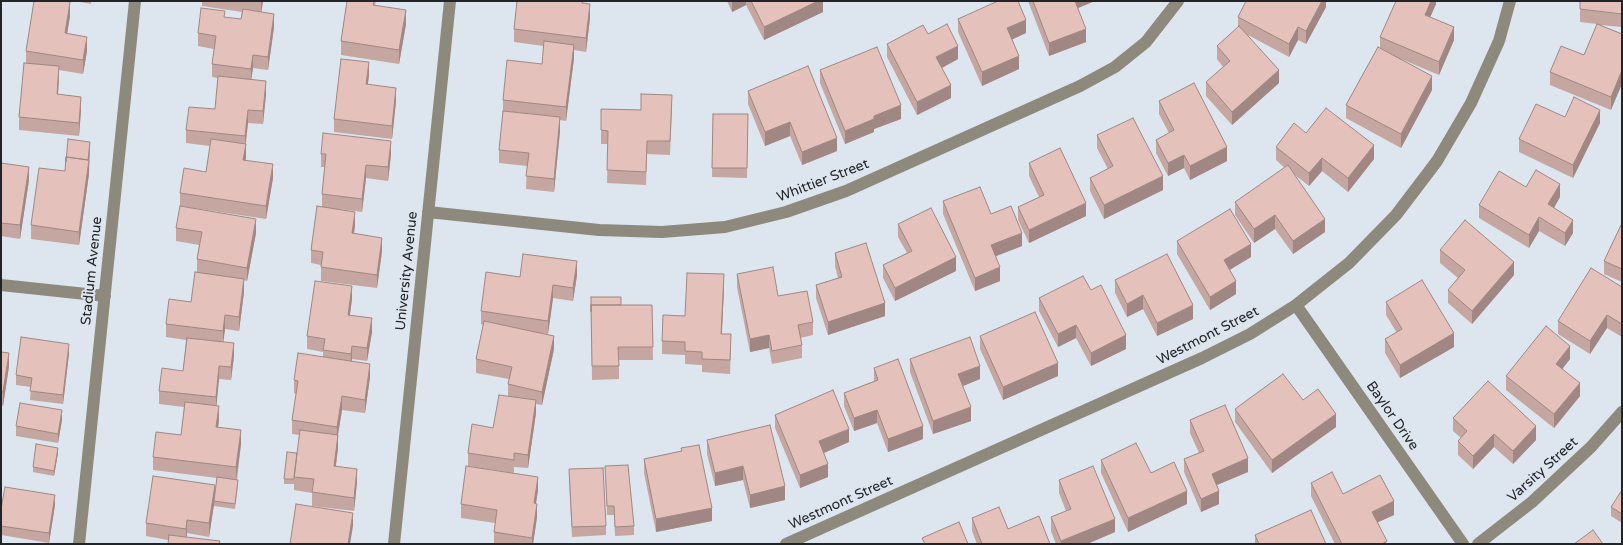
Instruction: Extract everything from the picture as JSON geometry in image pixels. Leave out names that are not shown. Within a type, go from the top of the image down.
[{"type":"street","name":"Stadium Avenue","points":[[78,544],[135,1]]},
{"type":"street","name":"University Avenue","points":[[394,544],[450,1]]},
{"type":"street","name":"Whittier Street","points":[[428,212],[599,230],[662,232],[725,226],[786,212],[846,191],[1080,86],[1115,67],[1146,42],[1178,1]]},
{"type":"street","name":"Westmont Street","points":[[786,544],[1202,358],[1250,334],[1296,305],[1348,263],[1396,215],[1437,161],[1471,103],[1499,41],[1510,1]]},
{"type":"street","points":[[1,285],[104,296]]},
{"type":"street","name":"Baylor Drive","points":[[1296,305],[1464,544]]},
{"type":"street","name":"Varsity Street","points":[[1478,544],[1532,502],[1591,447],[1622,412]]},
{"type":"building","points":[[34,1],[70,2],[65,33],[87,37],[83,60],[26,51]]},
{"type":"building","points":[[347,1],[374,1],[373,5],[406,10],[399,50],[341,41]]},
{"type":"building","points":[[517,1],[582,1],[582,3],[590,4],[586,38],[514,29]]},
{"type":"building","points":[[751,1],[818,1],[764,27]]},
{"type":"building","points":[[998,1],[1018,1],[1026,20],[1007,28],[1019,56],[982,72],[958,19]]},
{"type":"building","points":[[1033,1],[1075,1],[1086,29],[1049,43]]},
{"type":"building","points":[[1246,1],[1322,1],[1306,31],[1298,27],[1289,44],[1238,17]]},
{"type":"building","points":[[1396,1],[1431,1],[1425,15],[1454,27],[1439,62],[1380,37]]},
{"type":"building","points":[[1580,1],[1622,1],[1622,14],[1580,9]]},
{"type":"building","points":[[201,8],[225,11],[224,17],[241,19],[243,9],[274,14],[268,57],[253,55],[251,69],[212,64],[216,36],[198,33]]},
{"type":"building","points":[[947,24],[958,46],[936,57],[951,85],[917,102],[887,44],[923,25],[928,34]]},
{"type":"building","points":[[1597,24],[1622,34],[1622,70],[1611,97],[1550,72],[1561,46],[1584,55]]},
{"type":"building","points":[[1239,26],[1279,70],[1232,112],[1206,82],[1230,61],[1217,46]]},
{"type":"building","points":[[544,41],[574,45],[566,107],[503,100],[507,60],[542,64]]},
{"type":"building","points":[[877,47],[901,105],[845,131],[820,70]]},
{"type":"building","points":[[1378,47],[1432,76],[1401,134],[1346,105]]},
{"type":"building","points":[[341,59],[369,62],[366,84],[396,88],[392,126],[334,119]]},
{"type":"building","points":[[24,63],[59,66],[57,94],[81,97],[79,123],[19,117]]},
{"type":"building","points":[[808,66],[837,138],[802,152],[790,122],[765,132],[748,91]]},
{"type":"building","points":[[218,76],[266,81],[263,111],[248,110],[245,136],[186,130],[189,107],[215,109]]},
{"type":"building","points":[[1194,83],[1227,147],[1190,166],[1184,155],[1168,163],[1156,140],[1174,130],[1159,101]]},
{"type":"building","points":[[641,94],[672,95],[670,141],[647,141],[646,172],[607,170],[608,131],[601,130],[601,109],[641,110]]},
{"type":"building","points":[[1574,97],[1600,110],[1573,165],[1519,139],[1536,104],[1565,117]]},
{"type":"building","points":[[1326,108],[1374,145],[1348,178],[1322,158],[1309,173],[1276,147],[1294,123],[1306,133]]},
{"type":"building","points":[[503,111],[560,117],[554,179],[526,176],[529,153],[499,150]]},
{"type":"building","points":[[713,114],[748,114],[747,168],[712,168]]},
{"type":"building","points":[[1133,118],[1163,176],[1104,205],[1090,178],[1113,166],[1097,135]]},
{"type":"building","points":[[323,133],[391,141],[388,167],[366,165],[362,199],[322,194],[326,154],[321,154]]},
{"type":"building","points":[[68,139],[90,142],[88,160],[66,157]]},
{"type":"building","points":[[211,139],[246,144],[243,160],[273,164],[266,206],[180,193],[184,168],[206,172]]},
{"type":"building","points":[[1060,148],[1086,203],[1029,230],[1018,207],[1044,195],[1029,163]]},
{"type":"building","points":[[66,157],[89,160],[79,232],[31,225],[39,168],[65,171]]},
{"type":"building","points":[[1,163],[29,167],[20,225],[1,223]]},
{"type":"building","points":[[1288,165],[1325,219],[1293,241],[1275,215],[1254,229],[1235,202]]},
{"type":"building","points":[[1536,170],[1560,184],[1548,204],[1573,220],[1565,233],[1539,217],[1529,235],[1479,205],[1499,171],[1526,187]]},
{"type":"building","points":[[980,187],[991,214],[1011,206],[1022,233],[991,245],[1000,267],[975,278],[943,201]]},
{"type":"building","points":[[180,206],[256,219],[247,268],[197,259],[202,232],[176,228]]},
{"type":"building","points":[[317,206],[355,212],[352,233],[382,238],[377,275],[321,267],[323,252],[311,250]]},
{"type":"building","points":[[931,208],[956,257],[895,288],[883,265],[912,251],[898,224]]},
{"type":"building","points":[[1230,209],[1251,244],[1224,260],[1236,281],[1210,297],[1177,241]]},
{"type":"building","points":[[1465,220],[1514,262],[1472,311],[1448,290],[1465,270],[1440,250]]},
{"type":"building","points":[[1622,223],[1622,269],[1604,261]]},
{"type":"building","points":[[866,243],[885,303],[828,322],[816,285],[842,277],[835,253]]},
{"type":"building","points":[[523,254],[577,261],[573,288],[553,285],[548,321],[481,311],[486,272],[520,277]]},
{"type":"building","points":[[1167,254],[1193,305],[1157,323],[1143,295],[1127,304],[1115,280]]},
{"type":"building","points":[[773,267],[778,296],[807,291],[813,322],[798,325],[802,345],[772,351],[769,335],[750,339],[737,274]]},
{"type":"building","points":[[1591,268],[1622,287],[1622,324],[1607,315],[1590,341],[1558,321]]},
{"type":"building","points":[[195,272],[244,279],[239,317],[225,315],[223,331],[166,324],[169,299],[191,302]]},
{"type":"building","points":[[687,273],[724,274],[721,334],[731,334],[730,360],[702,359],[702,352],[685,351],[685,342],[662,341],[663,315],[685,316]]},
{"type":"building","points":[[1083,276],[1091,290],[1101,285],[1126,335],[1091,353],[1076,325],[1058,334],[1039,298]]},
{"type":"building","points":[[1422,280],[1454,333],[1400,365],[1385,339],[1402,329],[1386,302]]},
{"type":"building","points":[[315,281],[352,286],[348,315],[372,318],[367,348],[352,346],[351,354],[323,350],[325,339],[307,336]]},
{"type":"building","points":[[591,297],[621,297],[621,305],[591,305]]},
{"type":"building","points":[[591,305],[652,305],[653,347],[618,347],[619,366],[592,366]]},
{"type":"building","points":[[1035,312],[1058,363],[1003,387],[980,336]]},
{"type":"building","points":[[484,321],[554,336],[542,392],[508,384],[512,367],[476,359]]},
{"type":"building","points":[[1546,326],[1570,346],[1556,364],[1580,383],[1554,414],[1506,376]]},
{"type":"building","points":[[21,337],[69,344],[63,395],[30,391],[32,378],[16,375]]},
{"type":"building","points":[[970,337],[980,366],[958,374],[971,407],[933,421],[910,359]]},
{"type":"building","points":[[187,338],[234,343],[231,367],[219,366],[216,397],[159,391],[162,368],[183,371]]},
{"type":"building","points":[[1,352],[9,353],[3,392],[1,392]]},
{"type":"building","points":[[298,353],[370,364],[365,400],[342,396],[337,427],[292,420],[298,381],[294,380]]},
{"type":"building","points":[[898,359],[923,426],[888,439],[877,410],[854,418],[844,393],[878,380],[874,368]]},
{"type":"building","points":[[1283,374],[1303,400],[1318,389],[1336,414],[1272,460],[1235,409]]},
{"type":"building","points":[[1488,381],[1536,426],[1513,451],[1494,434],[1473,456],[1458,441],[1467,431],[1453,418]]},
{"type":"building","points":[[833,390],[849,429],[819,441],[828,464],[800,475],[775,415]]},
{"type":"building","points":[[499,395],[536,400],[528,455],[514,453],[514,460],[468,453],[472,424],[493,428]]},
{"type":"building","points":[[185,402],[219,406],[216,427],[241,430],[236,467],[153,457],[156,432],[181,435]]},
{"type":"building","points":[[20,403],[62,410],[58,434],[16,426]]},
{"type":"building","points":[[1225,405],[1248,458],[1212,474],[1219,491],[1201,499],[1184,459],[1204,451],[1190,420]]},
{"type":"building","points":[[770,425],[785,486],[750,495],[743,466],[715,473],[707,440]]},
{"type":"building","points":[[300,430],[338,435],[334,466],[357,469],[354,498],[312,492],[314,479],[294,477]]},
{"type":"building","points":[[1136,443],[1151,473],[1174,462],[1187,491],[1128,518],[1101,460]]},
{"type":"building","points":[[36,444],[58,448],[54,471],[33,467]]},
{"type":"building","points":[[699,445],[712,508],[656,519],[644,459],[682,451],[681,448]]},
{"type":"building","points":[[287,452],[297,453],[294,479],[284,479]]},
{"type":"building","points":[[628,465],[634,526],[615,527],[614,506],[607,506],[605,466]]},
{"type":"building","points":[[466,466],[538,477],[534,503],[537,504],[532,538],[494,532],[497,510],[461,504]]},
{"type":"building","points":[[1093,466],[1115,519],[1061,541],[1051,517],[1071,509],[1059,480]]},
{"type":"building","points":[[603,468],[606,526],[572,527],[569,469]]},
{"type":"building","points":[[1332,472],[1343,494],[1380,475],[1394,501],[1372,512],[1387,541],[1382,544],[1342,544],[1311,483]]},
{"type":"building","points":[[153,476],[215,485],[209,523],[187,520],[186,529],[146,523]]},
{"type":"building","points":[[217,477],[238,480],[235,504],[214,501]]},
{"type":"building","points":[[5,487],[55,495],[49,533],[1,526],[1,509]]},
{"type":"building","points":[[1622,490],[1622,514],[1611,507]]},
{"type":"building","points":[[296,504],[353,513],[348,544],[290,544]]},
{"type":"building","points":[[999,507],[1008,529],[1039,516],[1050,544],[982,544],[972,518]]},
{"type":"building","points":[[1311,510],[1326,544],[1259,544],[1255,535]]},
{"type":"building","points":[[959,522],[968,544],[925,544],[922,538]]},
{"type":"building","points":[[1593,530],[1603,544],[1574,544]]},
{"type":"building","points":[[169,535],[220,541],[219,544],[168,544]]}]
